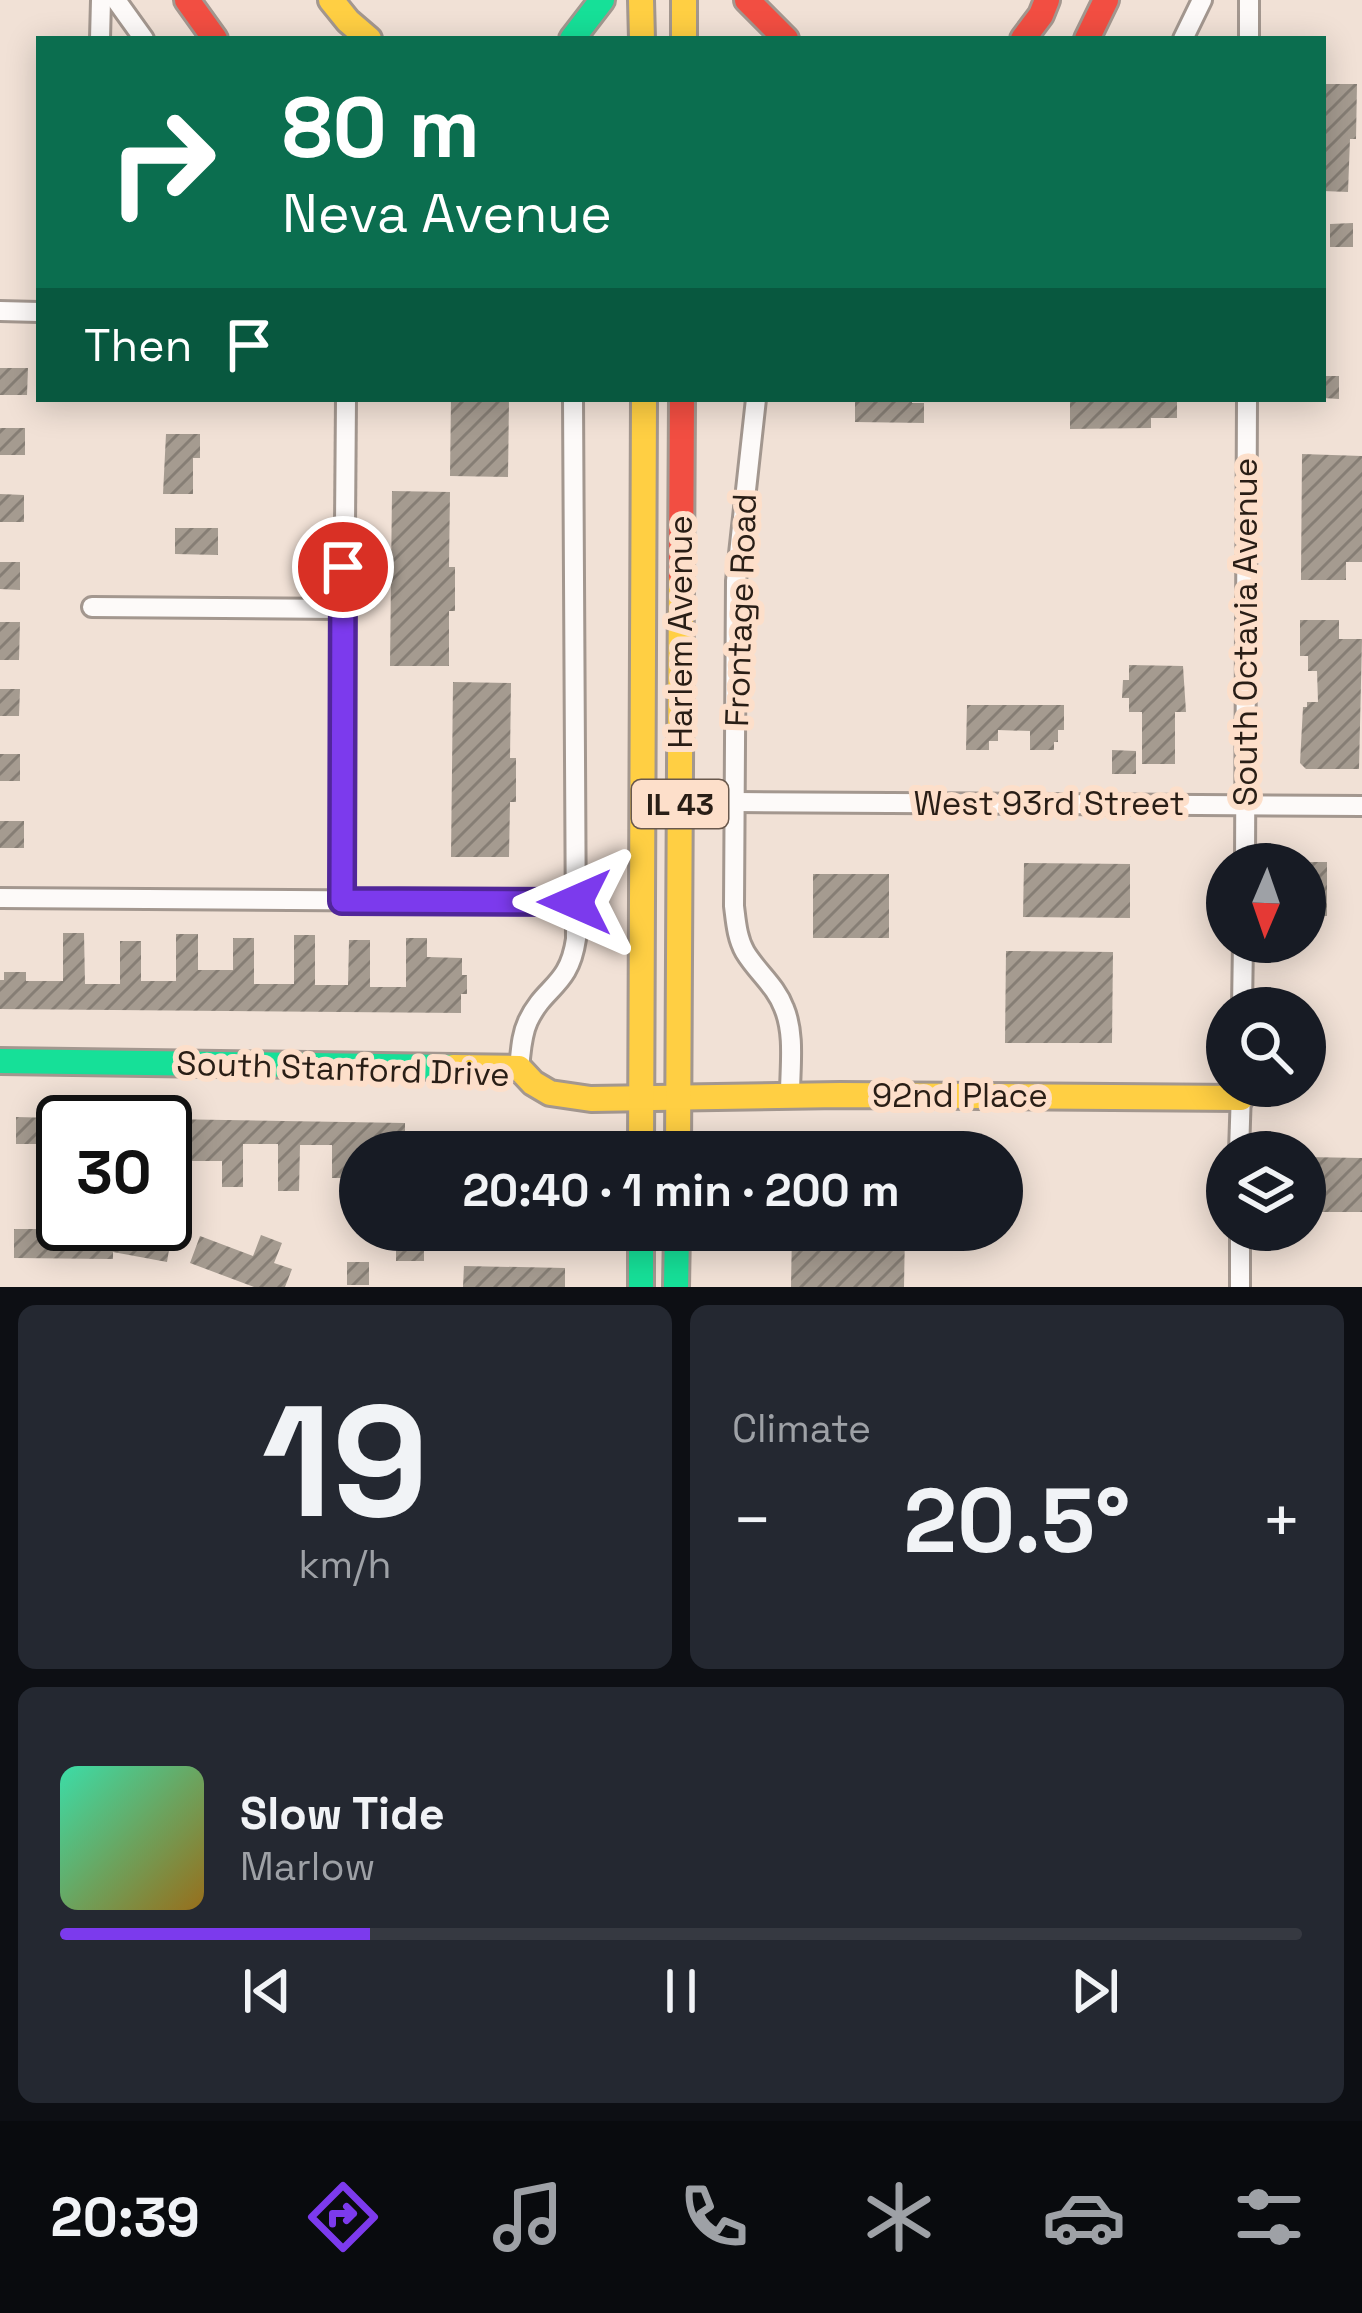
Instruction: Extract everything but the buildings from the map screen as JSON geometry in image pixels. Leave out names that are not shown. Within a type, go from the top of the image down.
[{"type":"main road","points":[[187,0],[213,36]]},
{"type":"main road","points":[[331,0],[365,36]]},
{"type":"main road","points":[[575,36],[602,0]]},
{"type":"main road","points":[[641,0],[642,36]]},
{"type":"main road","points":[[684,0],[684,36]]},
{"type":"main road","points":[[747,0],[783,36]]},
{"type":"main road","points":[[1025,36],[1047,0]]},
{"type":"main road","points":[[1089,36],[1106,0]]},
{"type":"main road","name":"Harlem Avenue","points":[[641,1131],[644,402]]},
{"type":"main road","name":"Harlem Avenue","points":[[678,1131],[682,402]]},
{"type":"main road","points":[[682,510],[700,402]]},
{"type":"main road","name":"South Stanford Drive","points":[[0,1061],[519,1068],[532,1084],[562,1096],[678,1097]]},
{"type":"main road","name":"92nd Place","points":[[678,1097],[1206,1092]]},
{"type":"main road","points":[[640,1287],[641,1251]]},
{"type":"main road","points":[[676,1287],[677,1251]]},
{"type":"street","points":[[100,36],[101,0]]},
{"type":"street","points":[[116,0],[142,36]]},
{"type":"street","points":[[1184,36],[1202,0]]},
{"type":"street","points":[[1249,0],[1249,36]]},
{"type":"street","points":[[0,311],[36,312]]},
{"type":"street","points":[[342,901],[346,402]]},
{"type":"street","points":[[519,1068],[528,1022],[573,960],[573,402]]},
{"type":"street","name":"Frontage Road","points":[[756,402],[736,581],[734,906],[743,949],[786,1013],[790,1095]]},
{"type":"street","name":"South Octavia Avenue","points":[[1245,843],[1247,402]]},
{"type":"street","points":[[92,607],[342,609]]},
{"type":"street","name":"West 93rd Street","points":[[736,802],[1362,806]]},
{"type":"street","points":[[0,898],[575,902]]},
{"type":"street","points":[[1240,1251],[1240,1287]]},
{"type":"traffic: fast","points":[[574,36],[602,0]]},
{"type":"traffic: fast","points":[[0,1061],[453,1067]]},
{"type":"traffic: fast","points":[[641,1251],[641,1287]]},
{"type":"traffic: fast","points":[[676,1287],[677,1251]]},
{"type":"traffic: slow","points":[[331,0],[366,36]]},
{"type":"traffic: slow","points":[[641,0],[642,36]]},
{"type":"traffic: slow","points":[[684,0],[684,36]]},
{"type":"traffic: slow","points":[[641,1131],[644,402]]},
{"type":"traffic: slow","points":[[678,1131],[681,576]]},
{"type":"traffic: slow","points":[[453,1067],[519,1068],[550,1093],[591,1099],[1206,1098]]},
{"type":"traffic: jam","points":[[187,0],[213,36]]},
{"type":"traffic: jam","points":[[747,0],[783,36]]},
{"type":"traffic: jam","points":[[1025,36],[1047,0]]},
{"type":"traffic: jam","points":[[1088,36],[1106,0]]},
{"type":"traffic: jam","points":[[681,576],[682,402]]},
{"type":"route","points":[[343,567],[342,901],[575,902]]}]
